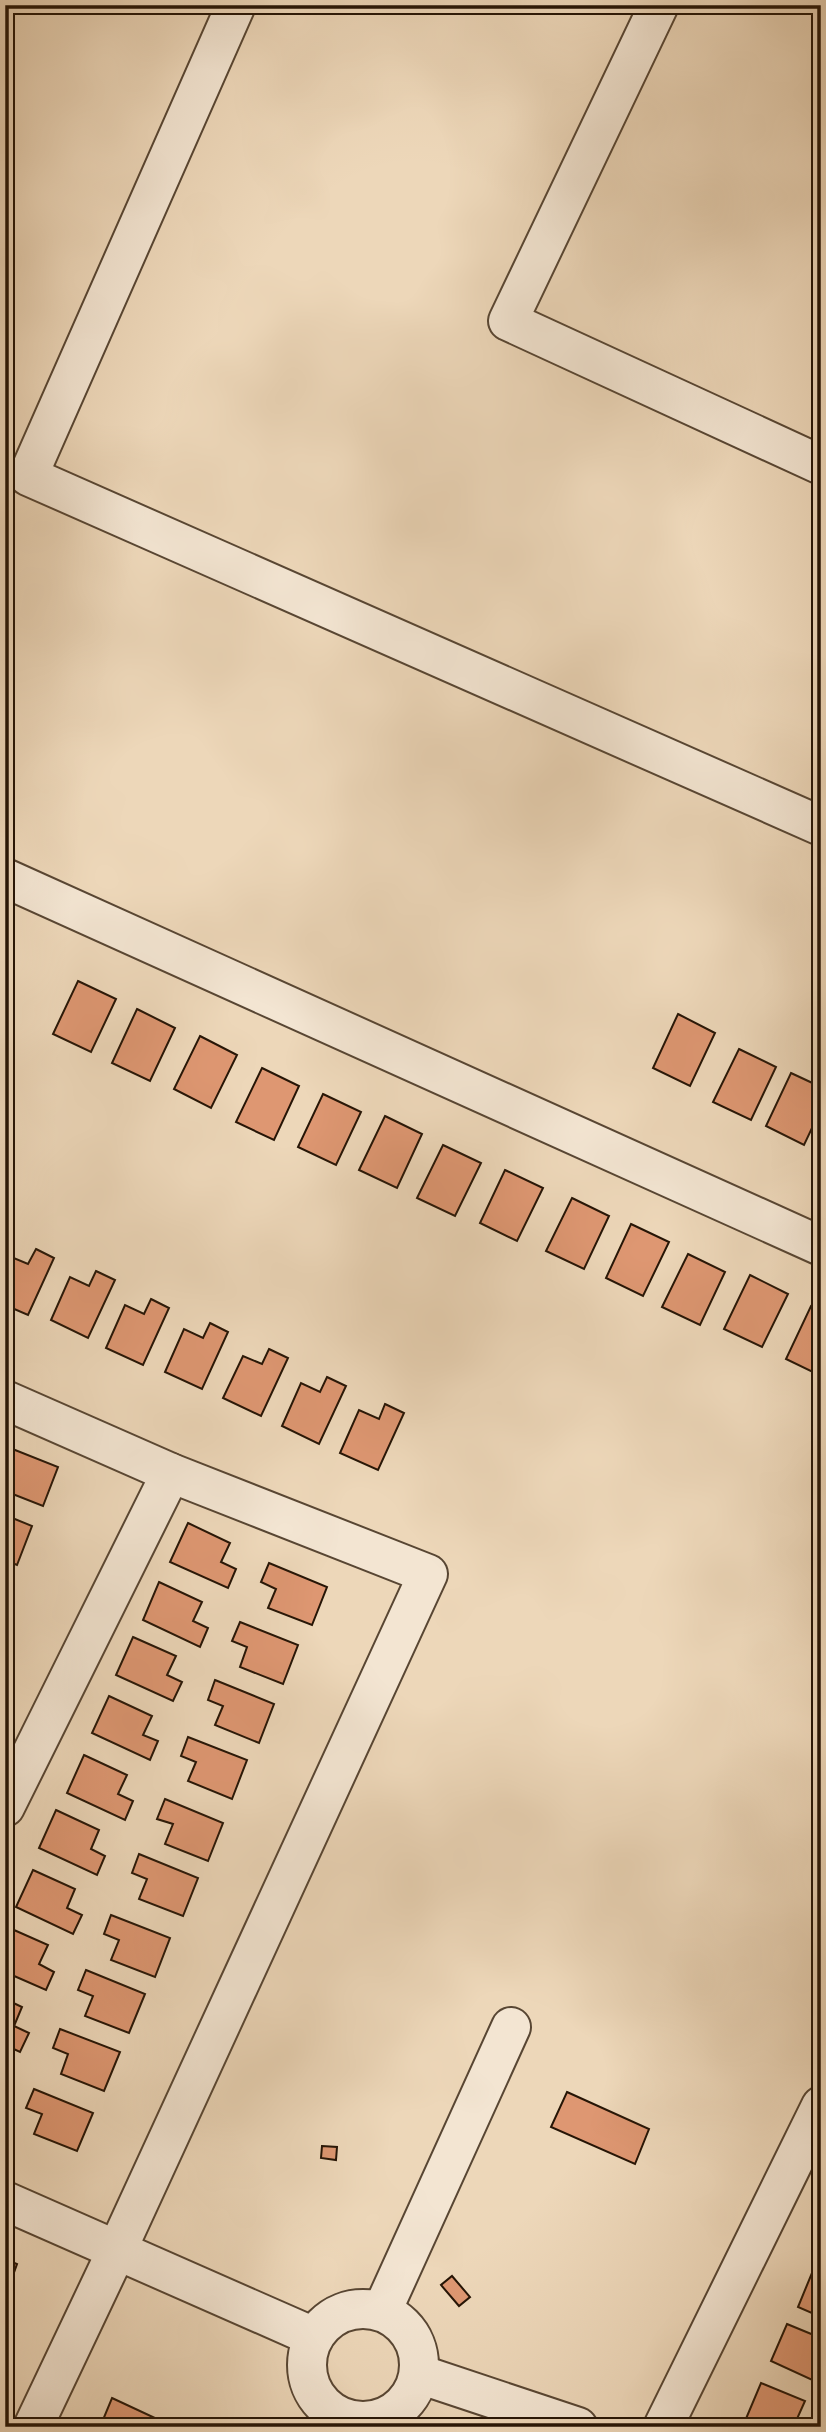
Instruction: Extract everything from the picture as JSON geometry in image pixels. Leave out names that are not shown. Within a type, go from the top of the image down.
[{"type":"street","points":[[236,5],[27,476],[821,826]]},
{"type":"street","points":[[659,5],[508,321],[821,465]]},
{"type":"street","points":[[5,877],[821,1246]]},
{"type":"street","points":[[5,1400],[171,1473],[428,1574],[33,2427]]},
{"type":"street","points":[[5,1807],[171,1473]]},
{"type":"street","points":[[382,2311],[511,2027]]},
{"type":"street","points":[[663,2427],[821,2106]]},
{"type":"street","points":[[5,2201],[314,2337]]},
{"type":"street","points":[[362,2307],[382,2311],[399,2321],[412,2336],[419,2356],[419,2374],[414,2392],[400,2408],[382,2418],[343,2423],[326,2408],[315,2392],[307,2375],[307,2355],[314,2337],[326,2322],[343,2312],[362,2307]]},
{"type":"street","points":[[419,2374],[578,2427]]},
{"type":"building","points":[[78,981],[116,999],[91,1052],[53,1034]]},
{"type":"building","points":[[137,1009],[175,1028],[150,1081],[112,1063]]},
{"type":"building","points":[[678,1014],[715,1033],[690,1086],[653,1068]]},
{"type":"building","points":[[200,1036],[237,1055],[211,1108],[174,1089]]},
{"type":"building","points":[[739,1049],[776,1067],[751,1120],[713,1102]]},
{"type":"building","points":[[262,1068],[299,1086],[274,1140],[236,1122]]},
{"type":"building","points":[[791,1073],[821,1087],[821,1109],[804,1145],[766,1126]]},
{"type":"building","points":[[323,1094],[361,1112],[336,1165],[298,1147]]},
{"type":"building","points":[[385,1116],[422,1134],[397,1188],[359,1170]]},
{"type":"building","points":[[443,1145],[481,1163],[455,1216],[417,1198]]},
{"type":"building","points":[[505,1170],[543,1188],[517,1241],[480,1223]]},
{"type":"building","points":[[572,1198],[609,1216],[584,1269],[546,1251]]},
{"type":"building","points":[[631,1224],[669,1242],[643,1296],[606,1278]]},
{"type":"building","points":[[36,1249],[54,1258],[28,1315],[5,1305],[5,1264],[9,1256],[28,1264]]},
{"type":"building","points":[[688,1254],[725,1272],[700,1325],[662,1307]]},
{"type":"building","points":[[96,1271],[115,1280],[88,1338],[51,1320],[70,1277],[89,1286]]},
{"type":"building","points":[[750,1275],[788,1294],[762,1347],[724,1329]]},
{"type":"building","points":[[151,1299],[169,1308],[143,1365],[106,1348],[125,1305],[144,1314]]},
{"type":"building","points":[[811,1306],[821,1311],[821,1376],[786,1359]]},
{"type":"building","points":[[210,1323],[228,1332],[202,1389],[165,1372],[184,1329],[203,1338]]},
{"type":"building","points":[[269,1349],[288,1358],[261,1416],[223,1398],[243,1356],[262,1364]]},
{"type":"building","points":[[327,1377],[346,1386],[319,1444],[282,1426],[301,1383],[320,1392]]},
{"type":"building","points":[[385,1404],[404,1413],[378,1470],[340,1453],[359,1410],[379,1419]]},
{"type":"building","points":[[5,1446],[58,1467],[43,1506],[5,1491]]},
{"type":"building","points":[[5,1515],[32,1526],[17,1565],[5,1560]]},
{"type":"building","points":[[188,1523],[230,1543],[221,1562],[236,1569],[228,1588],[170,1562]]},
{"type":"building","points":[[269,1563],[327,1587],[312,1625],[268,1608],[276,1589],[261,1582]]},
{"type":"building","points":[[159,1582],[202,1602],[193,1621],[208,1628],[200,1647],[143,1620]]},
{"type":"building","points":[[240,1622],[298,1645],[283,1684],[240,1667],[247,1647],[232,1641]]},
{"type":"building","points":[[133,1637],[176,1656],[167,1675],[182,1682],[173,1701],[116,1675]]},
{"type":"building","points":[[215,1680],[274,1704],[259,1743],[215,1725],[223,1706],[208,1700]]},
{"type":"building","points":[[109,1696],[152,1716],[143,1735],[158,1741],[150,1760],[92,1733]]},
{"type":"building","points":[[188,1737],[247,1760],[232,1799],[188,1781],[196,1762],[181,1756]]},
{"type":"building","points":[[84,1755],[127,1775],[118,1794],[133,1801],[125,1820],[67,1793]]},
{"type":"building","points":[[165,1799],[223,1823],[208,1861],[165,1844],[173,1824],[157,1819]]},
{"type":"building","points":[[56,1810],[99,1830],[91,1849],[105,1856],[97,1875],[39,1848]]},
{"type":"building","points":[[139,1854],[198,1878],[183,1916],[139,1899],[147,1879],[132,1873]]},
{"type":"building","points":[[33,1870],[75,1889],[67,1908],[82,1915],[73,1934],[16,1907]]},
{"type":"building","points":[[111,1915],[170,1938],[155,1977],[111,1960],[119,1940],[104,1934]]},
{"type":"building","points":[[5,1926],[48,1945],[39,1964],[54,1972],[46,1990],[5,1972]]},
{"type":"building","points":[[86,1970],[145,1994],[129,2033],[85,2016],[93,1996],[78,1990]]},
{"type":"building","points":[[5,1999],[22,2007],[14,2026],[29,2033],[20,2052],[5,2045]]},
{"type":"building","points":[[60,2029],[120,2052],[104,2091],[61,2074],[68,2054],[53,2048]]},
{"type":"building","points":[[34,2089],[93,2113],[77,2151],[34,2134],[42,2114],[26,2108]]},
{"type":"building","points":[[567,2092],[649,2129],[635,2164],[551,2127]]},
{"type":"building","points":[[322,2146],[337,2147],[336,2160],[321,2158]]},
{"type":"building","points":[[5,2259],[17,2264],[5,2298]]},
{"type":"building","points":[[814,2268],[821,2271],[821,2317],[798,2307]]},
{"type":"building","points":[[452,2276],[470,2297],[459,2306],[441,2285]]},
{"type":"building","points":[[787,2324],[821,2338],[821,2384],[771,2361]]},
{"type":"building","points":[[761,2383],[805,2401],[796,2421],[809,2427],[759,2427],[745,2421]]},
{"type":"building","points":[[112,2398],[155,2418],[151,2427],[100,2427]]}]
